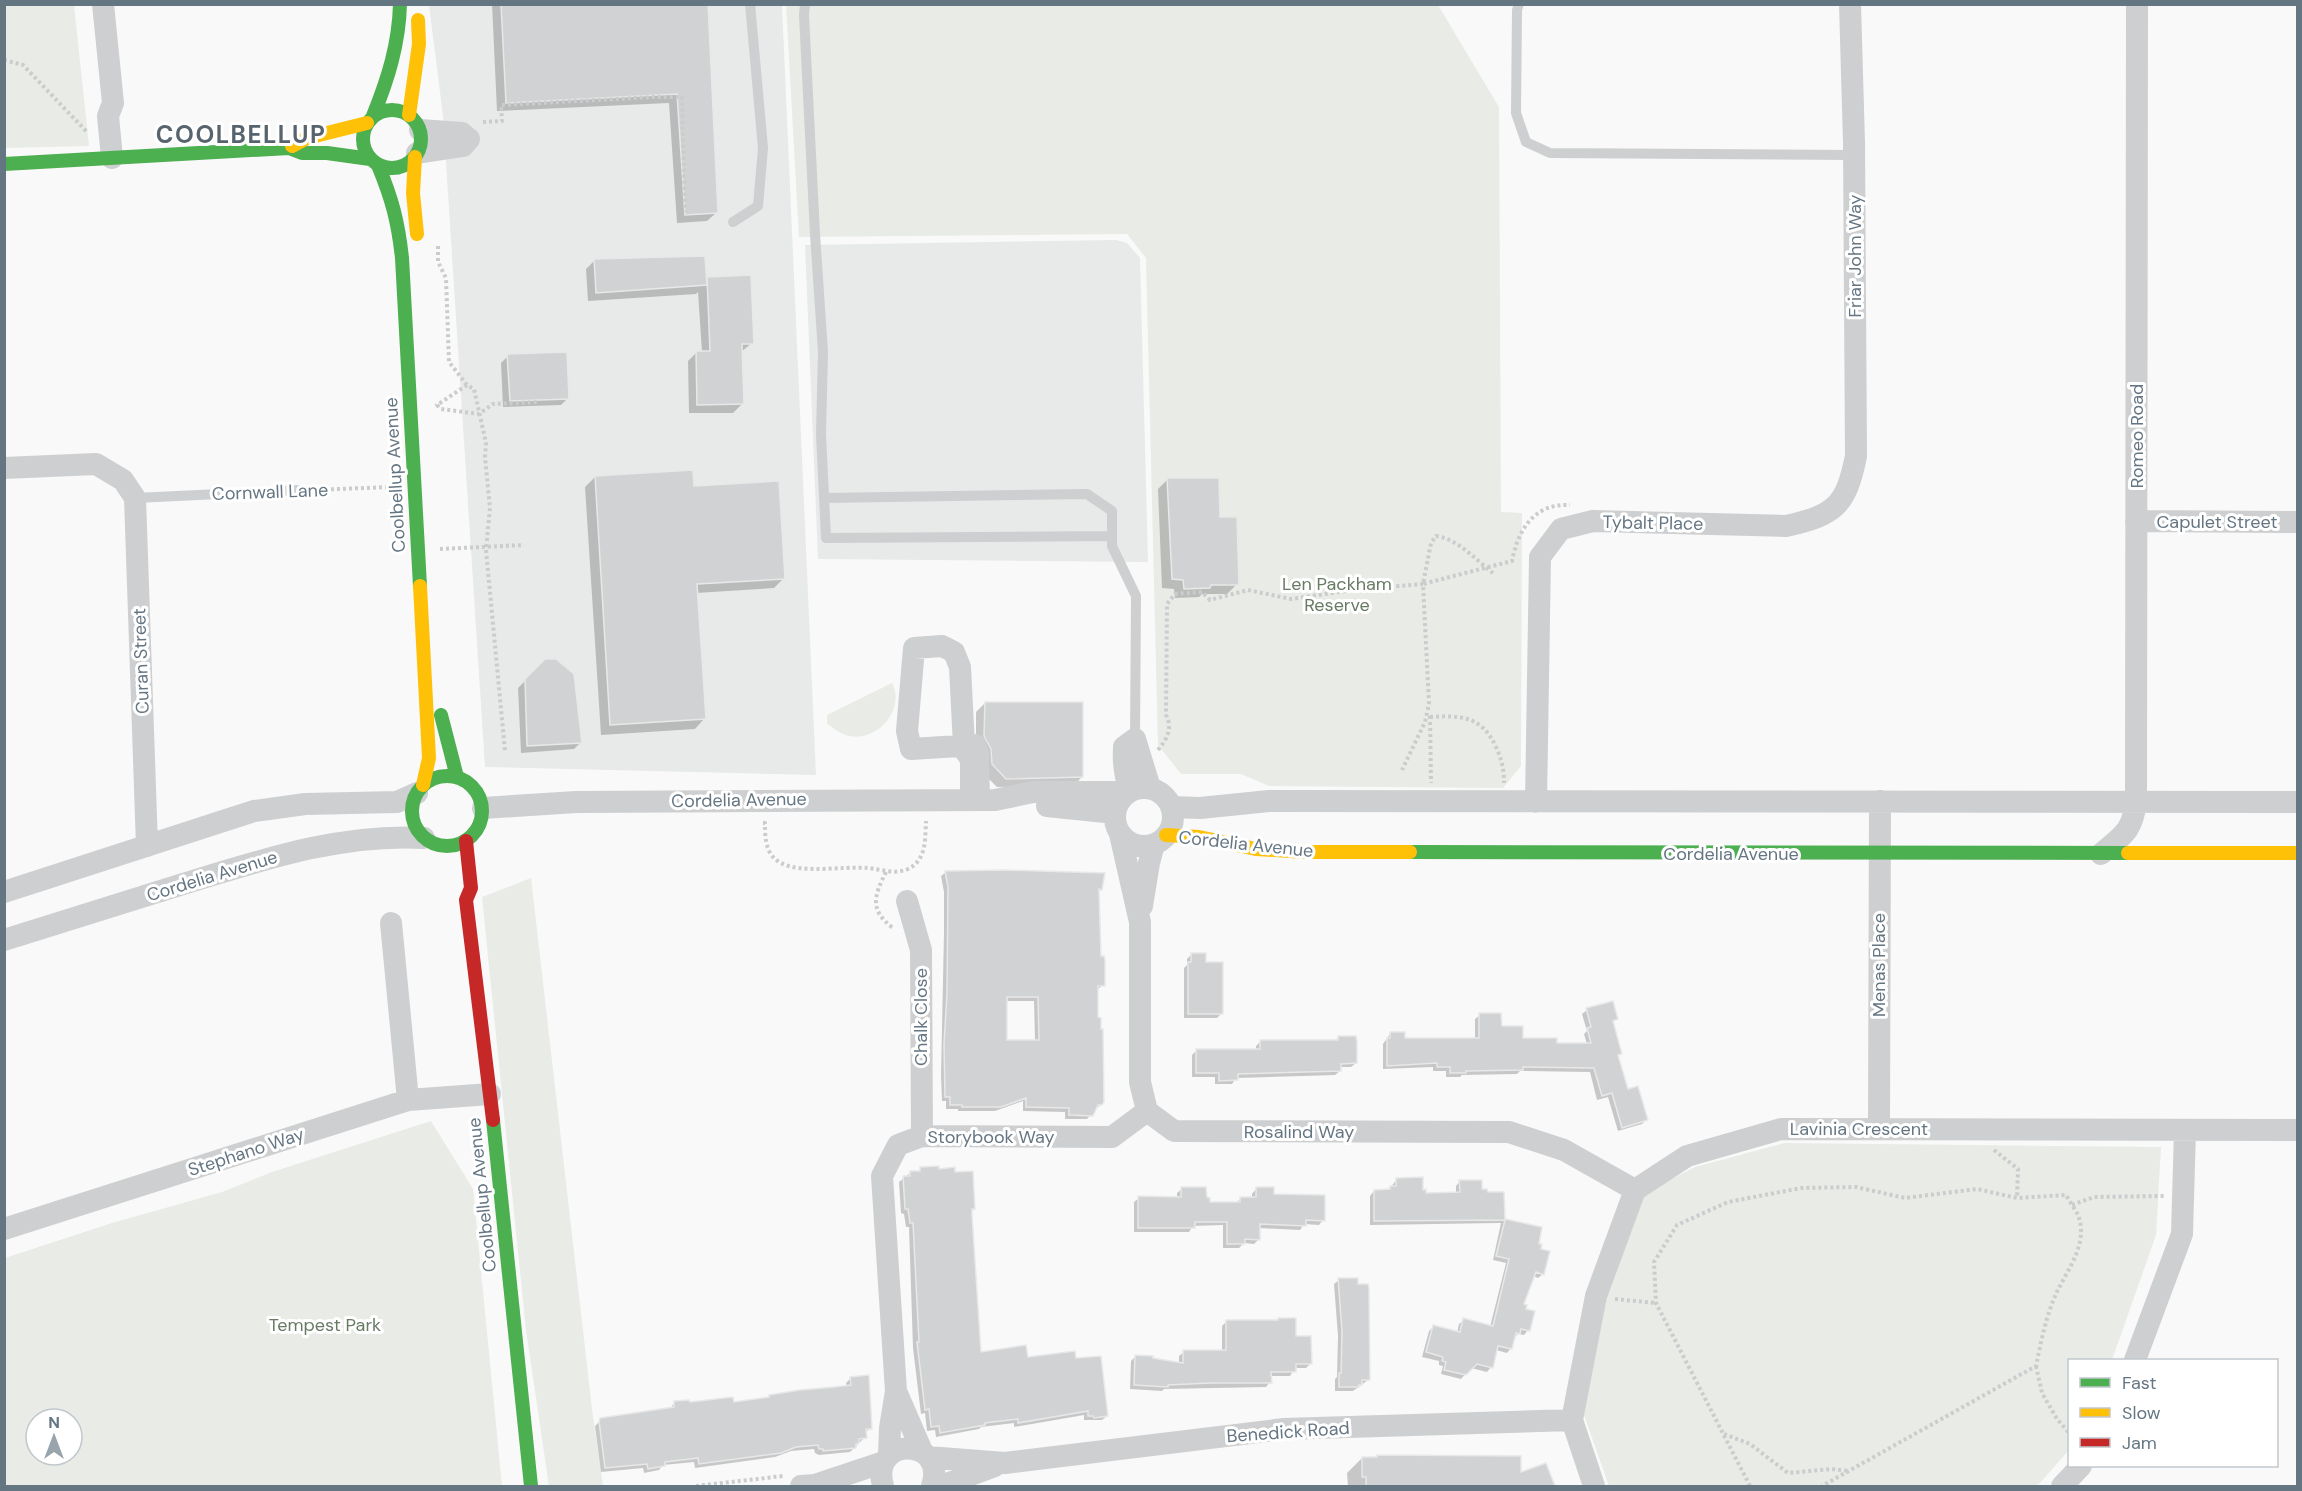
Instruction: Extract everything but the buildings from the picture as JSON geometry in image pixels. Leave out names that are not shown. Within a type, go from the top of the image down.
[{"type":"street","points":[[103,4],[113,103],[108,116],[119,157]]},
{"type":"street","points":[[374,162],[365,151],[362,142],[363,132],[392,68],[400,30],[400,4]]},
{"type":"street","points":[[417,244],[413,193],[416,155],[421,138],[414,122],[419,44],[418,4]]},
{"type":"street","name":"Friar John Way","points":[[1840,504],[1851,480],[1856,456],[1854,155],[1850,4]]},
{"type":"street","name":"Romeo Road","points":[[2101,854],[2129,830],[2134,817],[2136,801],[2137,4]]},
{"type":"street","points":[[4,164],[289,148],[302,153],[327,153],[398,168],[407,164],[416,155],[463,146],[469,139],[462,133],[414,122],[391,110],[370,119],[307,138],[289,148]]},
{"type":"street","name":"Coolbellup Avenue","points":[[374,162],[392,198],[398,221],[402,258],[428,725],[429,758],[420,789]]},
{"type":"street","points":[[406,340],[422,339]]},
{"type":"street","points":[[4,468],[96,464],[129,489]]},
{"type":"street","name":"Curan Street","points":[[129,489],[147,846]]},
{"type":"street","name":"Tybalt Place","points":[[1536,801],[1540,557],[1561,529],[1593,521],[1786,526],[1815,520],[1840,504]]},
{"type":"street","name":"Capulet Street","points":[[2136,521],[2298,522]]},
{"type":"street","points":[[964,746],[911,749],[907,731],[914,648],[942,646],[954,652],[960,667],[964,746],[971,759],[982,800]]},
{"type":"street","points":[[441,701],[442,724],[457,777]]},
{"type":"street","points":[[1135,739],[1124,747],[1124,755],[1126,778],[1136,790]]},
{"type":"street","points":[[4,892],[254,811],[304,804],[397,802],[434,779],[445,776],[457,777],[475,789],[483,808],[479,827],[466,841],[455,846],[438,847],[413,822],[412,813],[420,789]]},
{"type":"street","points":[[1136,790],[1118,804],[1118,823],[1140,922]]},
{"type":"street","points":[[982,800],[1034,792],[1136,790],[1161,793],[1171,807],[1173,821],[1160,840],[1149,863],[1140,922],[1140,1082],[1147,1111]]},
{"type":"street","points":[[982,800],[1030,806],[1065,807],[1118,823],[1135,844],[1145,846],[1160,840]]},
{"type":"street","name":"Cordelia Avenue","points":[[483,808],[600,802],[982,800]]},
{"type":"street","name":"Cordelia Avenue","points":[[1171,807],[1200,808],[1269,801],[2298,802]]},
{"type":"street","name":"Menas Place","points":[[1879,1129],[1880,801]]},
{"type":"street","name":"Cordelia Avenue","points":[[4,940],[268,857],[347,841],[390,836],[438,847]]},
{"type":"street","name":"Cordelia Avenue","points":[[1160,840],[1199,837],[1256,849],[1305,852],[2298,853]]},
{"type":"street","name":"Coolbellup Avenue","points":[[466,841],[471,888],[466,900],[490,1094],[516,1360],[531,1486]]},
{"type":"street","points":[[454,889],[466,900]]},
{"type":"street","name":"Chalk Close","points":[[907,900],[921,950],[922,1136]]},
{"type":"street","points":[[392,923],[408,1100]]},
{"type":"street","name":"Stephano Way","points":[[4,1229],[408,1100],[490,1094]]},
{"type":"street","name":"Storybook Way","points":[[896,1390],[882,1176],[898,1145],[922,1136],[1112,1137],[1147,1111]]},
{"type":"street","name":"Rosalind Way","points":[[1147,1111],[1174,1131],[1509,1132],[1564,1150],[1635,1190]]},
{"type":"street","name":"Lavinia Crescent","points":[[1635,1190],[1688,1156],[1781,1129],[2298,1130]]},
{"type":"street","points":[[2135,1359],[2182,1234],[2185,1130]]},
{"type":"street","points":[[1594,1486],[1572,1420],[1596,1296],[1635,1190]]},
{"type":"street","points":[[896,1390],[925,1454],[935,1470],[933,1486]]},
{"type":"street","points":[[883,1486],[881,1470],[887,1458],[896,1390]]},
{"type":"street","name":"Benedick Road","points":[[1005,1462],[1284,1429],[1572,1420]]},
{"type":"street","points":[[816,1486],[887,1458],[905,1448],[925,1454],[1005,1462]]},
{"type":"street","points":[[941,1486],[1005,1462]]},
{"type":"street","points":[[2062,1486],[2080,1467]]},
{"type":"lane","points":[[734,222],[758,206],[763,148],[750,4]]},
{"type":"lane","points":[[805,4],[823,352],[821,434],[826,538],[1112,536]]},
{"type":"lane","points":[[1518,4],[1516,113],[1526,142],[1550,153],[1854,155]]},
{"type":"lane","name":"Cornwall Lane","points":[[129,489],[300,490]]},
{"type":"lane","points":[[824,498],[1087,494],[1112,511],[1112,546],[1136,596],[1135,739]]},
{"type":"path","points":[[4,60],[23,65],[71,113],[94,140]]},
{"type":"path","points":[[483,122],[502,121],[501,105],[654,97],[682,98],[685,212]]},
{"type":"path","points":[[438,241],[438,262],[446,279],[449,362],[467,385],[474,389],[486,444],[485,457],[490,508],[487,547],[505,751]]},
{"type":"path","points":[[467,385],[437,405],[441,409],[479,414],[493,404],[539,402]]},
{"type":"path","name":"Cornwall Lane","points":[[300,490],[393,487]]},
{"type":"path","points":[[1155,754],[1169,732],[1170,722],[1166,715],[1167,604],[1175,594],[1202,592],[1210,600],[1248,590],[1291,599],[1353,590],[1423,584],[1512,561],[1516,542],[1526,524],[1539,512],[1557,504],[1574,505]]},
{"type":"path","points":[[1431,790],[1430,704],[1423,584],[1431,543],[1436,536],[1445,537],[1493,573]]},
{"type":"path","points":[[417,550],[524,545]]},
{"type":"path","points":[[1402,770],[1425,722],[1430,704]]},
{"type":"path","points":[[1430,717],[1454,716],[1478,723],[1484,728],[1490,734],[1504,769],[1504,790]]},
{"type":"path","points":[[756,823],[765,823],[765,841],[771,855],[780,862],[802,868],[847,866],[877,868],[886,872],[907,869],[922,854],[925,844],[926,814]]},
{"type":"path","points":[[1988,1130],[1990,1148],[2018,1169],[2017,1198]]},
{"type":"path","points":[[1750,1486],[1656,1304],[1654,1262],[1677,1225],[1728,1202],[1801,1188],[1856,1187],[1905,1198],[1977,1189],[2017,1198],[2066,1195],[2078,1216],[2080,1236],[2076,1257],[2055,1295],[2043,1332],[2036,1366],[2042,1393],[2057,1419],[2068,1432]]},
{"type":"path","points":[[1596,1296],[1656,1304]]},
{"type":"path","points":[[1822,1486],[2036,1366]]},
{"type":"path","points":[[1723,1434],[1750,1444],[1788,1473],[1832,1469],[1849,1471]]},
{"type":"shaded area","points":[[429,5],[782,5],[816,775],[485,767],[443,116]]},
{"type":"shaded area","points":[[1116,240],[1127,243],[1140,258],[1148,562],[818,559],[805,245]]},
{"type":"green space","points":[[4,5],[74,5],[89,146],[5,148]]},
{"type":"green space","name":"Len Packham Reserve","points":[[786,5],[1438,5],[1499,107],[1501,512],[1522,513],[1521,766],[1503,788],[1269,786],[1241,774],[1181,774],[1158,745],[1146,258],[1127,234],[799,237]]},
{"type":"green space","points":[[892,683],[895,705],[891,715],[876,731],[854,737],[841,733],[827,724],[827,715]]},
{"type":"green space","points":[[531,878],[592,1409],[603,1486],[549,1486],[526,1330],[482,897]]},
{"type":"green space","name":"Tempest Park","points":[[431,1121],[473,1189],[502,1486],[5,1486],[5,1258],[112,1223],[222,1192],[272,1172]]},
{"type":"green space","points":[[1785,1143],[2161,1147],[2156,1235],[2112,1359],[2068,1359],[2068,1451],[2035,1486],[1609,1486],[1584,1415],[1607,1295],[1644,1193],[1695,1167]]},
{"type":"traffic: fast","points":[[373,116],[392,61],[400,4]]},
{"type":"traffic: fast","points":[[386,110],[398,110],[413,118],[421,133],[421,139],[421,145],[413,160],[398,168],[386,168],[371,160],[363,145],[363,133],[371,118],[386,110]]},
{"type":"traffic: fast","points":[[4,164],[289,148],[302,153],[327,153],[370,159]]},
{"type":"traffic: fast","points":[[378,165],[394,210],[402,258],[420,586]]},
{"type":"traffic: fast","points":[[441,715],[457,777]]},
{"type":"traffic: fast","points":[[440,776],[454,776],[467,782],[476,791],[482,804],[482,811],[480,824],[472,836],[454,846],[440,846],[427,840],[418,831],[412,818],[412,804],[418,791],[427,782],[440,776]]},
{"type":"traffic: fast","points":[[1410,852],[2128,853]]},
{"type":"traffic: fast","points":[[493,1120],[531,1486]]},
{"type":"traffic: slow","points":[[409,115],[419,44],[418,20]]},
{"type":"traffic: slow","points":[[292,146],[307,138],[367,123]]},
{"type":"traffic: slow","points":[[415,157],[413,193],[417,234]]},
{"type":"traffic: slow","points":[[420,586],[429,758],[423,785]]},
{"type":"traffic: slow","points":[[1166,835],[1199,837],[1256,849],[1305,852],[1410,852]]},
{"type":"traffic: slow","points":[[2128,853],[2298,853]]},
{"type":"traffic: jam","points":[[466,841],[471,888],[466,900],[493,1120]]},
{"type":"district","name":"COOLBELLUP","points":[[241,134]]}]
